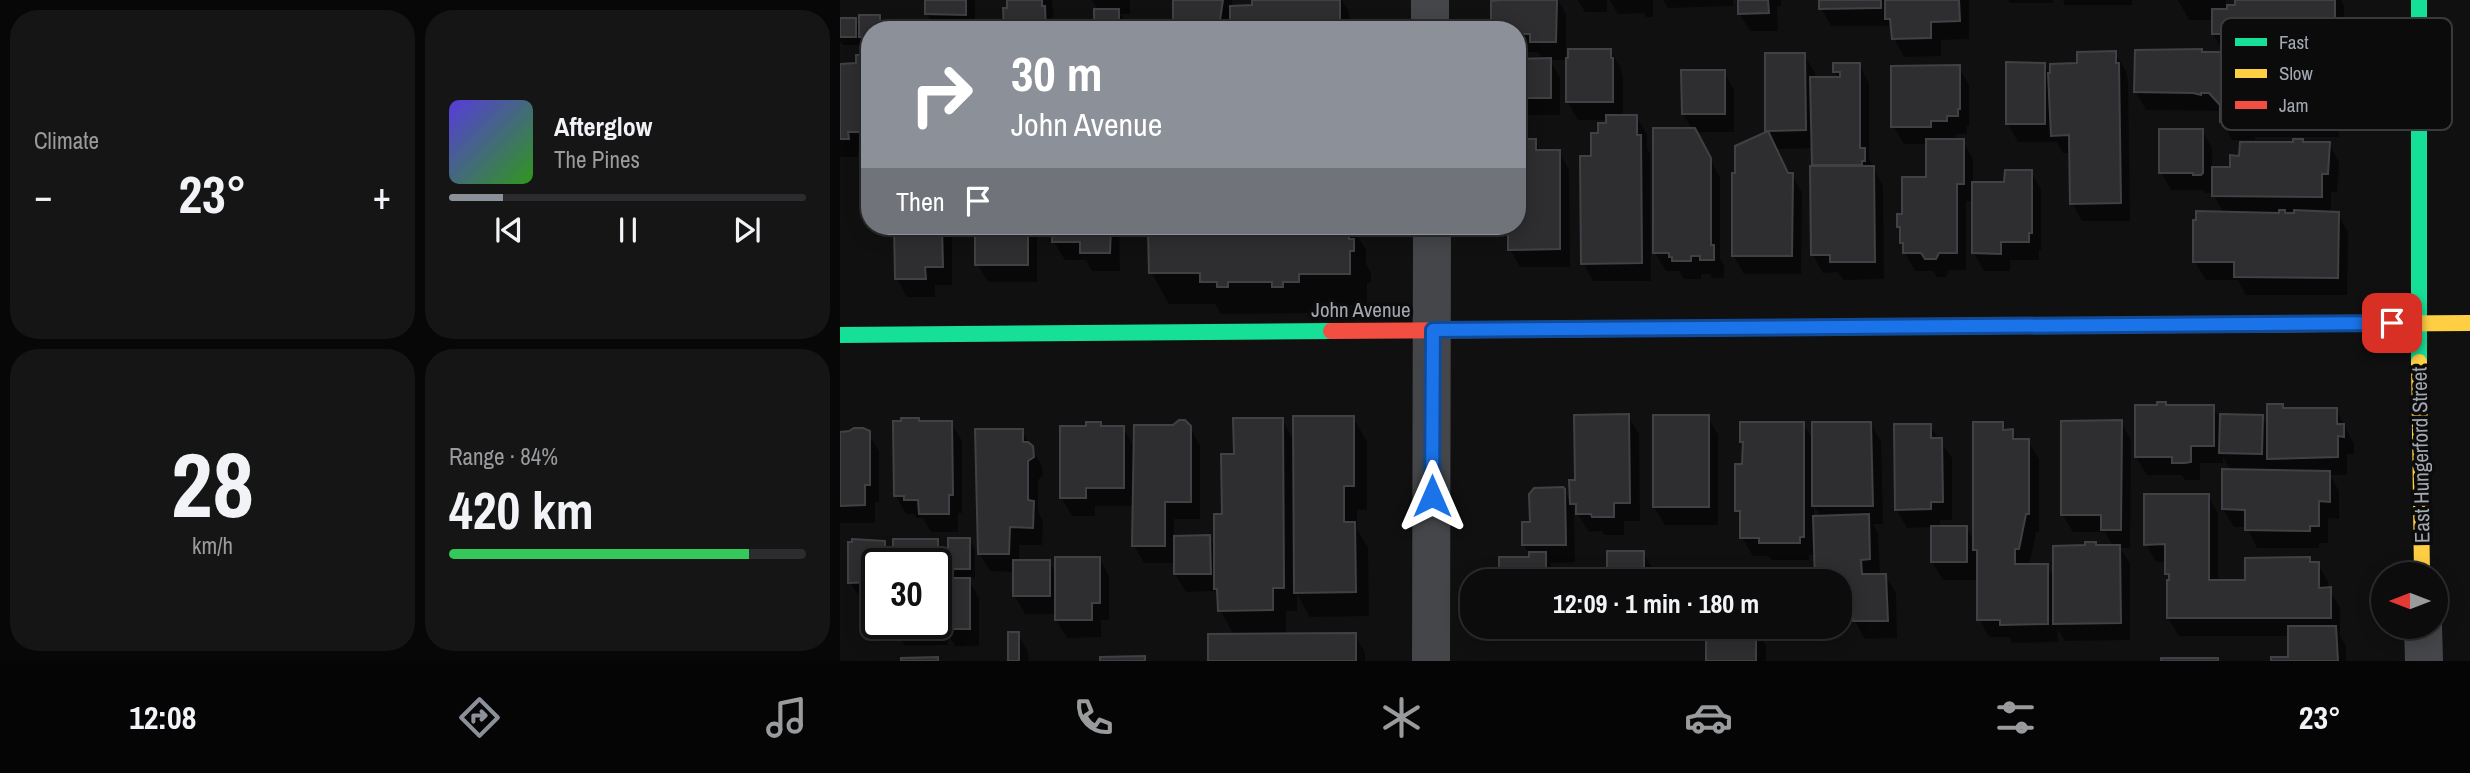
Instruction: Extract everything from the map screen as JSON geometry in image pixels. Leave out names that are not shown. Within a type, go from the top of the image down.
[{"type":"street","points":[[1430,0],[1430,21]]},
{"type":"street","name":"East Hungerford Street","points":[[2419,0],[2419,18]]},
{"type":"street","name":"East Hungerford Street","points":[[2419,130],[2422,562]]},
{"type":"street","points":[[1431,661],[1432,235]]},
{"type":"street","name":"John Avenue","points":[[840,335],[2470,323]]},
{"type":"street","points":[[2423,639],[2424,661]]},
{"type":"building","points":[[925,0],[966,0],[966,15],[925,14]]},
{"type":"building","points":[[1007,0],[1042,0],[1046,21],[1004,21],[1003,8],[1007,8]]},
{"type":"building","points":[[1173,0],[1223,0],[1220,20],[1173,20]]},
{"type":"building","points":[[1252,0],[1340,0],[1340,21],[1230,21],[1230,6],[1252,5]]},
{"type":"building","points":[[1557,0],[1556,42],[1530,42],[1530,34],[1526,34],[1526,21],[1491,21],[1491,1]]},
{"type":"building","points":[[1738,0],[1768,0],[1769,13],[1738,14]]},
{"type":"building","points":[[1819,0],[1881,0],[1881,8],[1819,9]]},
{"type":"building","points":[[1885,0],[1959,0],[1960,21],[1931,22],[1931,38],[1892,39],[1890,19],[1885,19]]},
{"type":"building","points":[[2235,0],[2335,0],[2335,18],[2221,18],[2221,34],[2212,34],[2212,9],[2227,9],[2227,5],[2235,5]]},
{"type":"building","points":[[1094,9],[1119,9],[1119,21],[1094,21]]},
{"type":"building","points":[[859,15],[880,15],[880,21],[861,21],[859,37]]},
{"type":"building","points":[[840,18],[856,18],[856,37],[840,37]]},
{"type":"building","points":[[1568,49],[1611,49],[1613,102],[1566,102]]},
{"type":"building","points":[[2202,49],[2202,52],[2221,52],[2221,122],[2220,105],[2209,93],[2201,95],[2134,92],[2135,50]]},
{"type":"building","points":[[2116,51],[2116,63],[2119,63],[2121,203],[2070,204],[2069,135],[2051,136],[2048,73],[2050,64],[2077,63],[2077,52]]},
{"type":"building","points":[[1765,53],[1805,53],[1806,130],[1765,131]]},
{"type":"building","points":[[856,55],[861,55],[861,132],[848,132],[849,139],[840,139],[840,64],[856,63]]},
{"type":"building","points":[[1551,58],[1551,98],[1526,98],[1526,59]]},
{"type":"building","points":[[2006,62],[2045,63],[2045,124],[2006,124]]},
{"type":"building","points":[[1833,63],[1860,63],[1860,148],[1865,148],[1865,161],[1862,161],[1862,165],[1812,165],[1810,77],[1840,77],[1840,72],[1833,72]]},
{"type":"building","points":[[1960,65],[1958,116],[1947,116],[1947,121],[1931,121],[1931,127],[1891,127],[1891,66]]},
{"type":"building","points":[[1681,70],[1725,70],[1725,114],[1682,114]]},
{"type":"building","points":[[1606,115],[1637,115],[1637,135],[1641,135],[1642,263],[1581,264],[1580,156],[1591,156],[1591,133],[1598,133],[1598,123],[1606,123]]},
{"type":"building","points":[[1653,128],[1695,128],[1711,158],[1711,245],[1714,245],[1714,260],[1700,260],[1700,256],[1691,256],[1691,261],[1672,261],[1669,253],[1653,253]]},
{"type":"building","points":[[2159,129],[2203,129],[2201,175],[2159,173]]},
{"type":"building","points":[[1768,131],[1788,173],[1793,173],[1792,256],[1732,256],[1732,173],[1735,173],[1735,146]]},
{"type":"building","points":[[1526,139],[1536,139],[1536,150],[1560,150],[1560,249],[1508,250],[1508,235],[1526,235]]},
{"type":"building","points":[[1926,139],[1964,139],[1964,184],[1957,184],[1957,253],[1939,253],[1936,259],[1925,259],[1921,253],[1903,253],[1900,227],[1897,227],[1897,214],[1902,214],[1902,177],[1926,177]]},
{"type":"building","points":[[2293,139],[2303,139],[2303,142],[2330,142],[2328,174],[2322,174],[2322,197],[2212,196],[2212,167],[2230,167],[2230,155],[2239,156],[2240,142],[2293,142]]},
{"type":"building","points":[[1810,166],[1874,166],[1875,262],[1830,262],[1830,255],[1811,255]]},
{"type":"building","points":[[2005,170],[2032,170],[2032,233],[2029,233],[2029,242],[2001,242],[2001,254],[1972,253],[1972,182],[2004,182]]},
{"type":"building","points":[[2279,210],[2285,210],[2285,213],[2294,213],[2294,210],[2339,212],[2338,278],[2234,277],[2234,262],[2193,262],[2193,220],[2196,220],[2196,211],[2279,213]]},
{"type":"building","points":[[894,235],[942,235],[943,267],[925,267],[926,279],[895,279]]},
{"type":"building","points":[[975,235],[1028,235],[1028,265],[975,265]]},
{"type":"building","points":[[1052,235],[1111,235],[1110,253],[1080,253],[1080,242],[1052,242]]},
{"type":"building","points":[[1148,235],[1349,235],[1349,239],[1354,239],[1354,251],[1350,251],[1350,274],[1299,274],[1299,282],[1283,282],[1283,287],[1272,287],[1272,282],[1228,282],[1228,287],[1217,287],[1217,282],[1200,282],[1200,273],[1149,273]]},
{"type":"building","points":[[2157,402],[2166,402],[2166,405],[2214,405],[2214,446],[2191,446],[2191,462],[2185,463],[2172,463],[2172,457],[2135,457],[2135,405],[2157,405]]},
{"type":"building","points":[[2267,404],[2283,404],[2283,408],[2337,408],[2337,424],[2344,424],[2344,437],[2338,436],[2338,457],[2267,459]]},
{"type":"building","points":[[1629,414],[1630,503],[1614,503],[1614,517],[1576,514],[1576,504],[1570,504],[1569,480],[1575,480],[1574,415]]},
{"type":"building","points":[[2220,414],[2263,415],[2262,454],[2219,453]]},
{"type":"building","points":[[1653,415],[1709,415],[1709,507],[1653,507]]},
{"type":"building","points":[[1293,416],[1354,416],[1354,486],[1344,486],[1344,522],[1355,522],[1356,592],[1294,593]]},
{"type":"building","points":[[901,418],[952,421],[953,495],[949,495],[949,514],[919,514],[918,500],[904,500],[904,496],[894,496],[893,421],[901,421]]},
{"type":"building","points":[[1233,418],[1283,418],[1284,588],[1273,588],[1273,610],[1218,611],[1217,589],[1214,589],[1214,514],[1222,514],[1221,454],[1234,454]]},
{"type":"building","points":[[1179,420],[1185,420],[1191,426],[1191,502],[1165,502],[1165,546],[1132,546],[1134,425],[1173,425]]},
{"type":"building","points":[[2122,420],[2121,530],[2101,530],[2101,515],[2061,515],[2061,421]]},
{"type":"building","points":[[1086,422],[1101,422],[1101,426],[1124,426],[1124,488],[1086,488],[1086,498],[1060,498],[1060,426],[1086,426]]},
{"type":"building","points":[[1740,422],[1804,422],[1804,537],[1800,537],[1800,543],[1759,543],[1759,538],[1740,538],[1740,511],[1735,511],[1735,464],[1742,464]]},
{"type":"building","points":[[1812,422],[1871,422],[1873,506],[1812,506]]},
{"type":"building","points":[[1973,422],[2003,422],[2003,430],[2013,429],[2013,439],[2029,439],[2029,514],[2026,514],[2019,549],[2015,549],[2015,564],[2048,564],[2048,624],[2000,625],[2000,620],[1977,620],[1977,550],[1973,550]]},
{"type":"building","points":[[1894,424],[1931,424],[1931,438],[1942,438],[1943,502],[1931,502],[1931,509],[1895,510]]},
{"type":"building","points":[[854,428],[870,431],[870,485],[865,485],[865,505],[840,506],[840,432]]},
{"type":"building","points":[[975,429],[1023,429],[1023,442],[1033,446],[1034,457],[1028,461],[1028,500],[1034,501],[1033,528],[1010,527],[1009,554],[978,554]]},
{"type":"building","points":[[2222,469],[2330,471],[2330,502],[2319,501],[2319,526],[2310,526],[2310,531],[2245,530],[2245,510],[2222,509]]},
{"type":"building","points":[[1563,487],[1566,545],[1522,545],[1522,522],[1530,522],[1529,494],[1534,488]]},
{"type":"building","points":[[2144,494],[2209,494],[2209,580],[2245,580],[2245,558],[2310,557],[2310,562],[2319,562],[2319,588],[2331,587],[2331,618],[2167,618],[2169,574],[2165,574],[2165,544],[2144,545]]},
{"type":"building","points":[[1869,514],[1870,559],[1861,560],[1862,574],[1886,574],[1888,621],[1853,621],[1852,569],[1815,569],[1813,516]]},
{"type":"building","points":[[1931,526],[1967,526],[1967,562],[1931,562]]},
{"type":"building","points":[[1210,535],[1211,574],[1174,574],[1174,536]]},
{"type":"building","points":[[948,538],[970,538],[970,569],[952,569],[952,548],[948,548]]},
{"type":"building","points":[[852,539],[885,541],[885,548],[861,548],[861,583],[848,583],[848,542],[852,542]]},
{"type":"building","points":[[893,539],[938,539],[938,548],[893,548]]},
{"type":"building","points":[[2085,542],[2120,545],[2121,623],[2053,624],[2053,546],[2085,545]]},
{"type":"building","points":[[1607,551],[1644,551],[1644,569],[1607,569]]},
{"type":"building","points":[[1529,552],[1546,552],[1546,569],[1499,569],[1499,557],[1529,557]]},
{"type":"building","points":[[1055,557],[1100,557],[1100,603],[1092,603],[1092,620],[1055,620]]},
{"type":"building","points":[[1013,560],[1050,560],[1050,596],[1013,596]]},
{"type":"building","points":[[952,578],[970,578],[970,629],[952,629]]},
{"type":"building","points":[[2288,626],[2336,626],[2338,661],[2271,661],[2271,657],[2288,657]]},
{"type":"building","points":[[1008,632],[1019,632],[1019,661],[1008,661]]},
{"type":"building","points":[[1356,633],[1356,661],[1208,661],[1208,634]]},
{"type":"building","points":[[1706,639],[1756,639],[1756,661],[1706,661]]},
{"type":"building","points":[[1145,656],[1145,661],[1100,661],[1100,657]]},
{"type":"building","points":[[938,657],[938,661],[901,661],[901,658]]},
{"type":"building","points":[[2161,658],[2218,658],[2218,661],[2161,661]]},
{"type":"traffic: fast","points":[[2419,0],[2419,18]]},
{"type":"traffic: fast","points":[[2419,130],[2419,362]]},
{"type":"traffic: fast","points":[[1616,329],[2149,325]]},
{"type":"traffic: fast","points":[[840,335],[1331,331]]},
{"type":"traffic: slow","points":[[2149,325],[2470,323]]},
{"type":"traffic: slow","points":[[2419,362],[2422,562]]},
{"type":"traffic: jam","points":[[1331,331],[1616,329]]},
{"type":"route","points":[[1432,496],[1433,330],[2392,323]]}]
